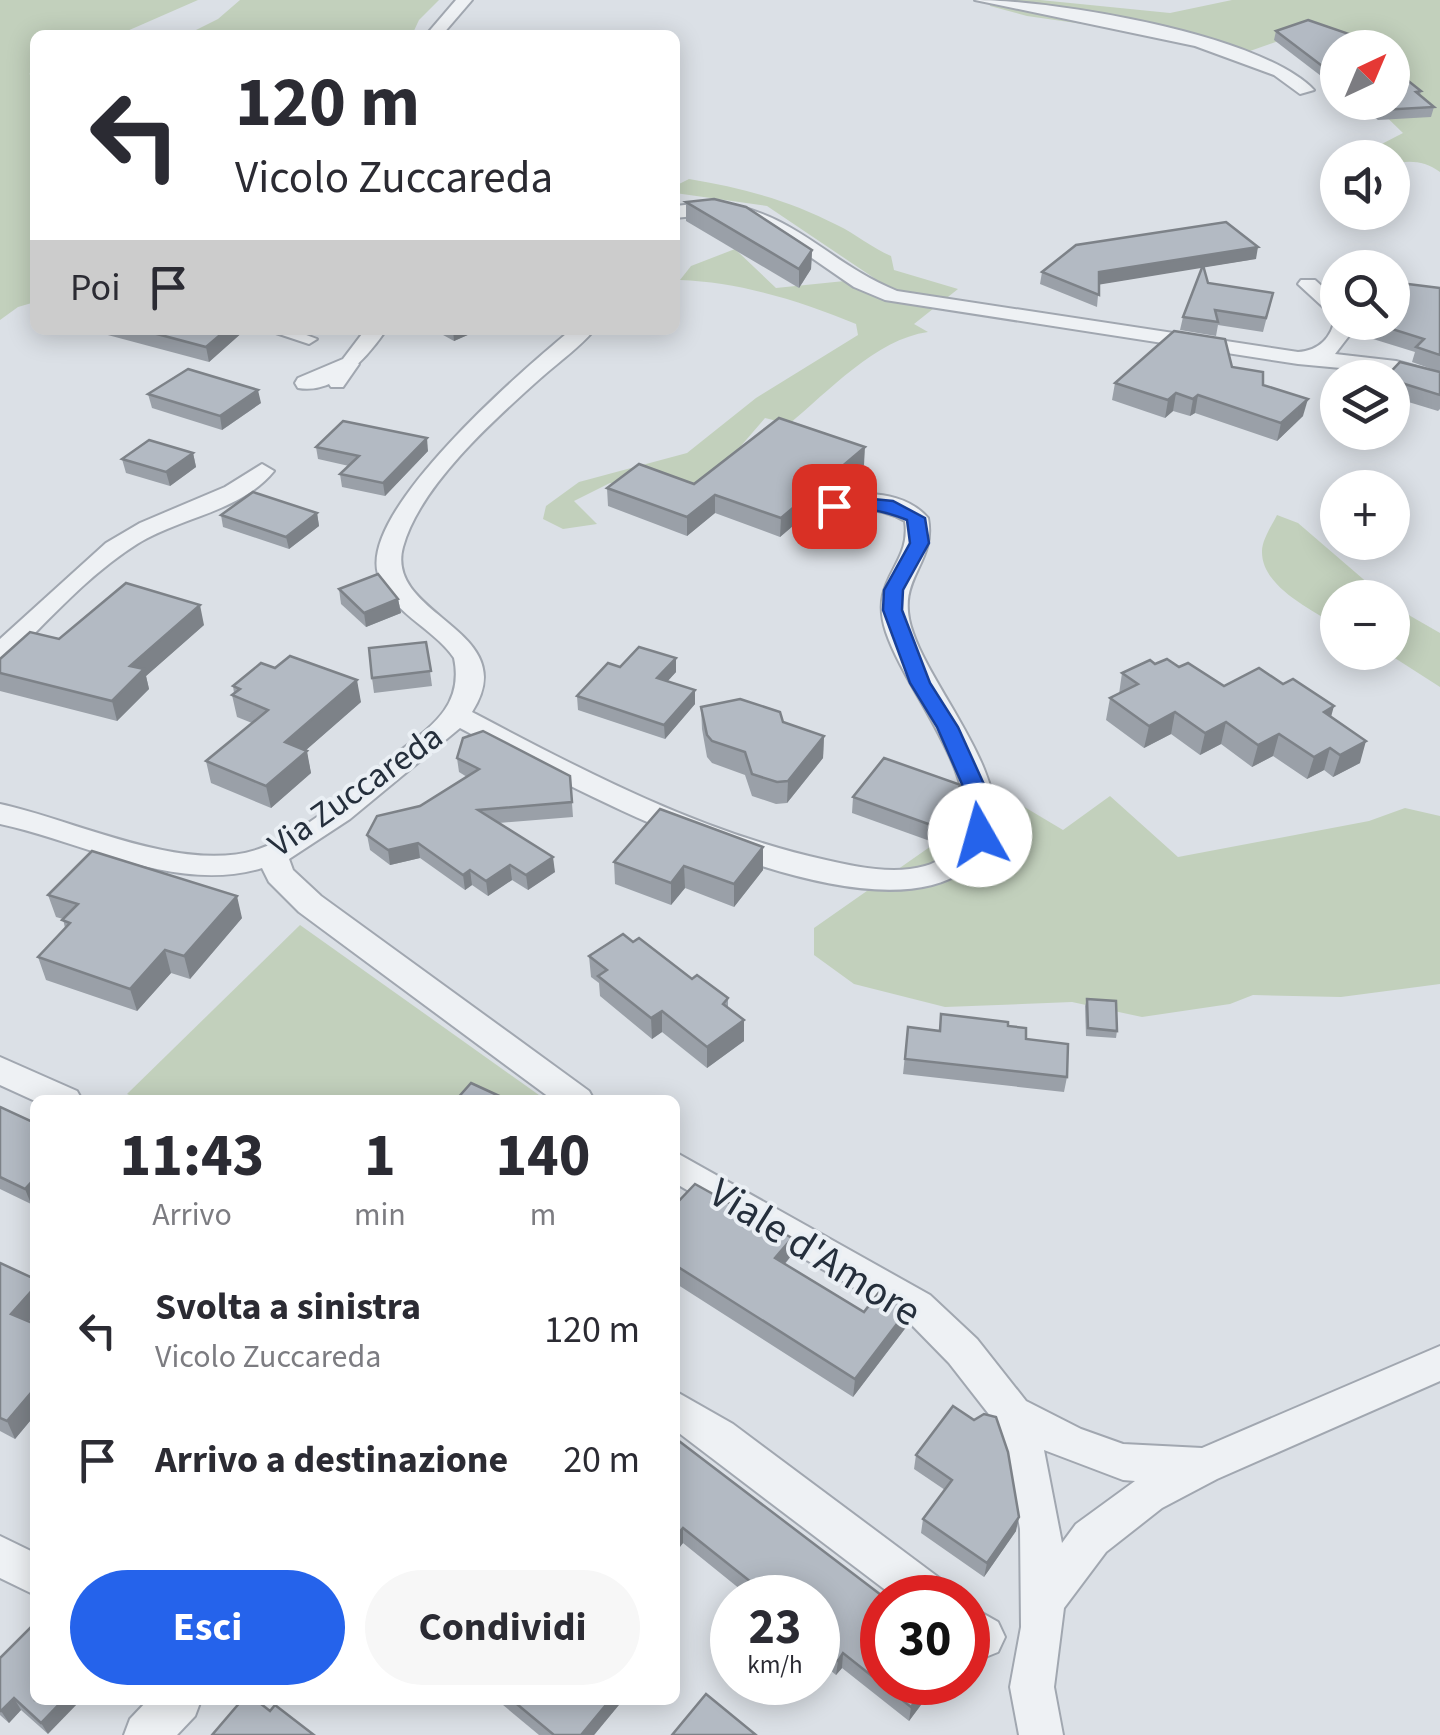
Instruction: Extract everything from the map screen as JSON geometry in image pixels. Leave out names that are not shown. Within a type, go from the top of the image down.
[{"type":"street","points":[[438,30],[464,0]]},
{"type":"street","points":[[982,0],[1152,32],[1263,62],[1306,90]]},
{"type":"street","points":[[680,211],[699,208],[760,215],[795,234],[848,278],[892,296],[1298,358],[1396,367],[1440,380]]},
{"type":"street","points":[[1308,284],[1320,296]]},
{"type":"street","points":[[293,335],[309,339]]},
{"type":"street","points":[[305,376],[339,374],[372,335]]},
{"type":"street","name":"Via Zuccareda","points":[[0,814],[184,862],[236,864],[272,855],[388,775],[458,716],[471,677],[466,658],[450,636],[406,601],[393,582],[389,550],[410,505],[450,458],[579,335]]},
{"type":"street","points":[[1319,358],[1337,340]]},
{"type":"street","points":[[0,653],[110,550],[150,527],[230,494],[262,471]]},
{"type":"street","points":[[458,716],[642,812],[786,863],[876,880],[946,870],[970,850],[980,835],[980,816],[976,791],[948,727],[920,683],[892,610],[894,590],[919,543],[916,518],[887,505],[834,506],[813,531],[813,540]]},
{"type":"street","points":[[272,855],[280,875],[310,904],[570,1095]]},
{"type":"street","points":[[0,1070],[54,1095]]},
{"type":"street","name":"Viale d'Amore","points":[[680,1169],[917,1306],[963,1351],[1012,1412],[1041,1529],[1043,1627],[1032,1687],[1041,1735]]},
{"type":"street","points":[[1043,1602],[1091,1538],[1148,1495],[1203,1466],[1440,1363]]},
{"type":"street","points":[[680,1412],[900,1575]]},
{"type":"street","points":[[1012,1412],[1069,1443],[1123,1462],[1203,1466]]},
{"type":"street","points":[[0,1556],[30,1572]]},
{"type":"street","points":[[146,1735],[174,1705]]},
{"type":"green space","points":[[0,0],[198,0],[129,30],[30,30],[30,303],[0,320]]},
{"type":"green space","points":[[240,0],[439,0],[414,30],[196,30],[218,19]]},
{"type":"green space","points":[[989,0],[1040,0],[1170,13],[1232,0],[1440,0],[1440,172],[1410,162],[1410,140],[1389,140],[1403,133],[1390,120],[1410,120],[1410,30],[1318,27],[1233,57],[1153,34],[1027,16],[990,6]]},
{"type":"green space","points":[[689,179],[783,202],[844,229],[891,256],[894,270],[958,289],[914,324],[928,332],[871,356],[789,424],[765,418],[696,498],[610,483],[574,501],[597,524],[563,529],[543,519],[546,506],[579,482],[687,453],[756,398],[858,335],[856,324],[792,300],[725,284],[680,280],[691,266],[735,249],[776,288],[874,278],[767,206],[680,194],[680,184]]},
{"type":"green space","points":[[1277,515],[1298,523],[1320,542],[1320,560],[1341,560],[1364,580],[1320,580],[1320,615],[1290,596],[1270,576],[1264,564],[1264,542]]},
{"type":"green space","points":[[1410,616],[1440,633],[1440,687],[1410,668]]},
{"type":"green space","points":[[1004,795],[1063,830],[1110,796],[1178,857],[1369,821],[1405,808],[1440,816],[1440,984],[1341,997],[1253,995],[1230,1004],[1142,1017],[1072,1002],[945,1007],[854,984],[814,955],[814,928]]},
{"type":"green space","points":[[300,925],[539,1095],[129,1095]]},
{"type":"building","points":[[1308,20],[1337,30],[1320,30],[1320,64],[1276,31]]},
{"type":"building","points":[[1410,82],[1421,91],[1416,92],[1434,107],[1410,108]]},
{"type":"building","points":[[714,199],[746,207],[812,250],[799,269],[686,202]]},
{"type":"building","points":[[1226,222],[1258,247],[1099,272],[1099,295],[1042,272],[1076,245]]},
{"type":"building","points":[[1203,265],[1208,283],[1273,293],[1266,318],[1215,310],[1218,322],[1183,317]]},
{"type":"building","points":[[1410,284],[1440,288],[1440,355],[1416,347],[1424,339],[1410,335]]},
{"type":"building","points":[[1174,331],[1225,339],[1232,367],[1263,372],[1263,385],[1308,399],[1281,423],[1198,395],[1193,399],[1176,393],[1168,400],[1115,383]]},
{"type":"building","points":[[161,335],[220,335],[206,347]]},
{"type":"building","points":[[1410,364],[1440,372],[1440,395],[1410,386]]},
{"type":"building","points":[[188,369],[258,390],[220,416],[148,394]]},
{"type":"building","points":[[779,418],[865,447],[781,518],[715,495],[687,517],[607,488],[639,464],[694,484]]},
{"type":"building","points":[[343,421],[427,438],[383,483],[340,474],[359,456],[316,447]]},
{"type":"building","points":[[149,440],[193,453],[166,472],[122,459]]},
{"type":"building","points":[[253,492],[317,513],[286,537],[221,515]]},
{"type":"building","points":[[378,574],[398,599],[364,613],[339,589]]},
{"type":"building","points":[[126,583],[200,605],[130,666],[144,669],[112,701],[0,673],[0,659],[30,632],[59,639]]},
{"type":"building","points":[[426,642],[431,671],[372,678],[369,648]]},
{"type":"building","points":[[639,647],[676,658],[657,678],[695,690],[664,725],[577,696],[608,663],[620,667]]},
{"type":"building","points":[[290,656],[357,680],[285,742],[307,751],[266,786],[206,761],[268,710],[232,695],[240,689],[233,686],[261,663],[275,668]]},
{"type":"building","points":[[1167,659],[1179,667],[1188,663],[1224,686],[1259,668],[1283,684],[1293,679],[1334,706],[1324,712],[1366,741],[1340,755],[1330,748],[1314,757],[1279,734],[1258,745],[1226,722],[1205,733],[1175,712],[1149,726],[1110,698],[1138,684],[1122,673],[1150,660],[1155,664]]},
{"type":"building","points":[[740,699],[780,712],[783,722],[824,736],[788,781],[777,782],[752,774],[745,752],[712,741],[707,735],[701,707]]},
{"type":"building","points":[[483,731],[570,776],[572,802],[478,810],[553,857],[526,875],[510,865],[486,881],[470,870],[463,875],[418,843],[388,850],[367,835],[377,816],[420,806],[479,769],[457,758],[463,738]]},
{"type":"building","points":[[884,758],[961,785],[931,825],[853,797]]},
{"type":"building","points":[[660,809],[763,847],[734,884],[684,866],[671,883],[614,862]]},
{"type":"building","points":[[92,851],[237,896],[184,956],[165,950],[130,989],[38,957],[70,923],[62,920],[78,904],[48,895]]},
{"type":"building","points":[[623,934],[633,942],[639,938],[692,979],[697,975],[728,998],[723,1004],[744,1020],[707,1047],[662,1011],[651,1018],[598,976],[607,970],[589,956]]},
{"type":"building","points":[[1087,999],[1116,1001],[1117,1031],[1088,1028]]},
{"type":"building","points":[[941,1014],[1008,1022],[1008,1026],[1026,1028],[1026,1039],[1068,1044],[1067,1077],[905,1059],[908,1027],[940,1031]]},
{"type":"building","points":[[471,1083],[497,1095],[460,1095]]},
{"type":"building","points":[[0,1107],[30,1121],[30,1184],[25,1189],[0,1177]]},
{"type":"building","points":[[695,1184],[792,1238],[775,1258],[864,1312],[880,1291],[909,1308],[855,1379],[680,1268],[680,1200]]},
{"type":"building","points":[[0,1263],[30,1277],[30,1293],[11,1314],[30,1322],[30,1394],[7,1421],[0,1418]]},
{"type":"building","points":[[953,1406],[974,1420],[984,1414],[996,1417],[1008,1452],[1019,1517],[987,1563],[923,1519],[952,1480],[916,1455]]},
{"type":"building","points":[[680,1442],[860,1579],[860,1666],[843,1653],[840,1658],[840,1575],[742,1575],[683,1528],[680,1531]]},
{"type":"building","points":[[30,1628],[30,1705],[58,1705],[41,1723],[14,1698],[0,1710],[0,1658]]},
{"type":"building","points":[[706,1694],[710,1705],[719,1705],[756,1735],[672,1735]]},
{"type":"building","points":[[238,1705],[262,1705],[270,1711],[275,1705],[314,1735],[212,1735]]},
{"type":"building","points":[[518,1705],[606,1705],[581,1735],[554,1735]]},
{"type":"route","points":[[834,506],[887,505],[906,510],[916,518],[919,543],[894,590],[892,610],[920,683],[948,727],[976,791],[980,835]]}]
